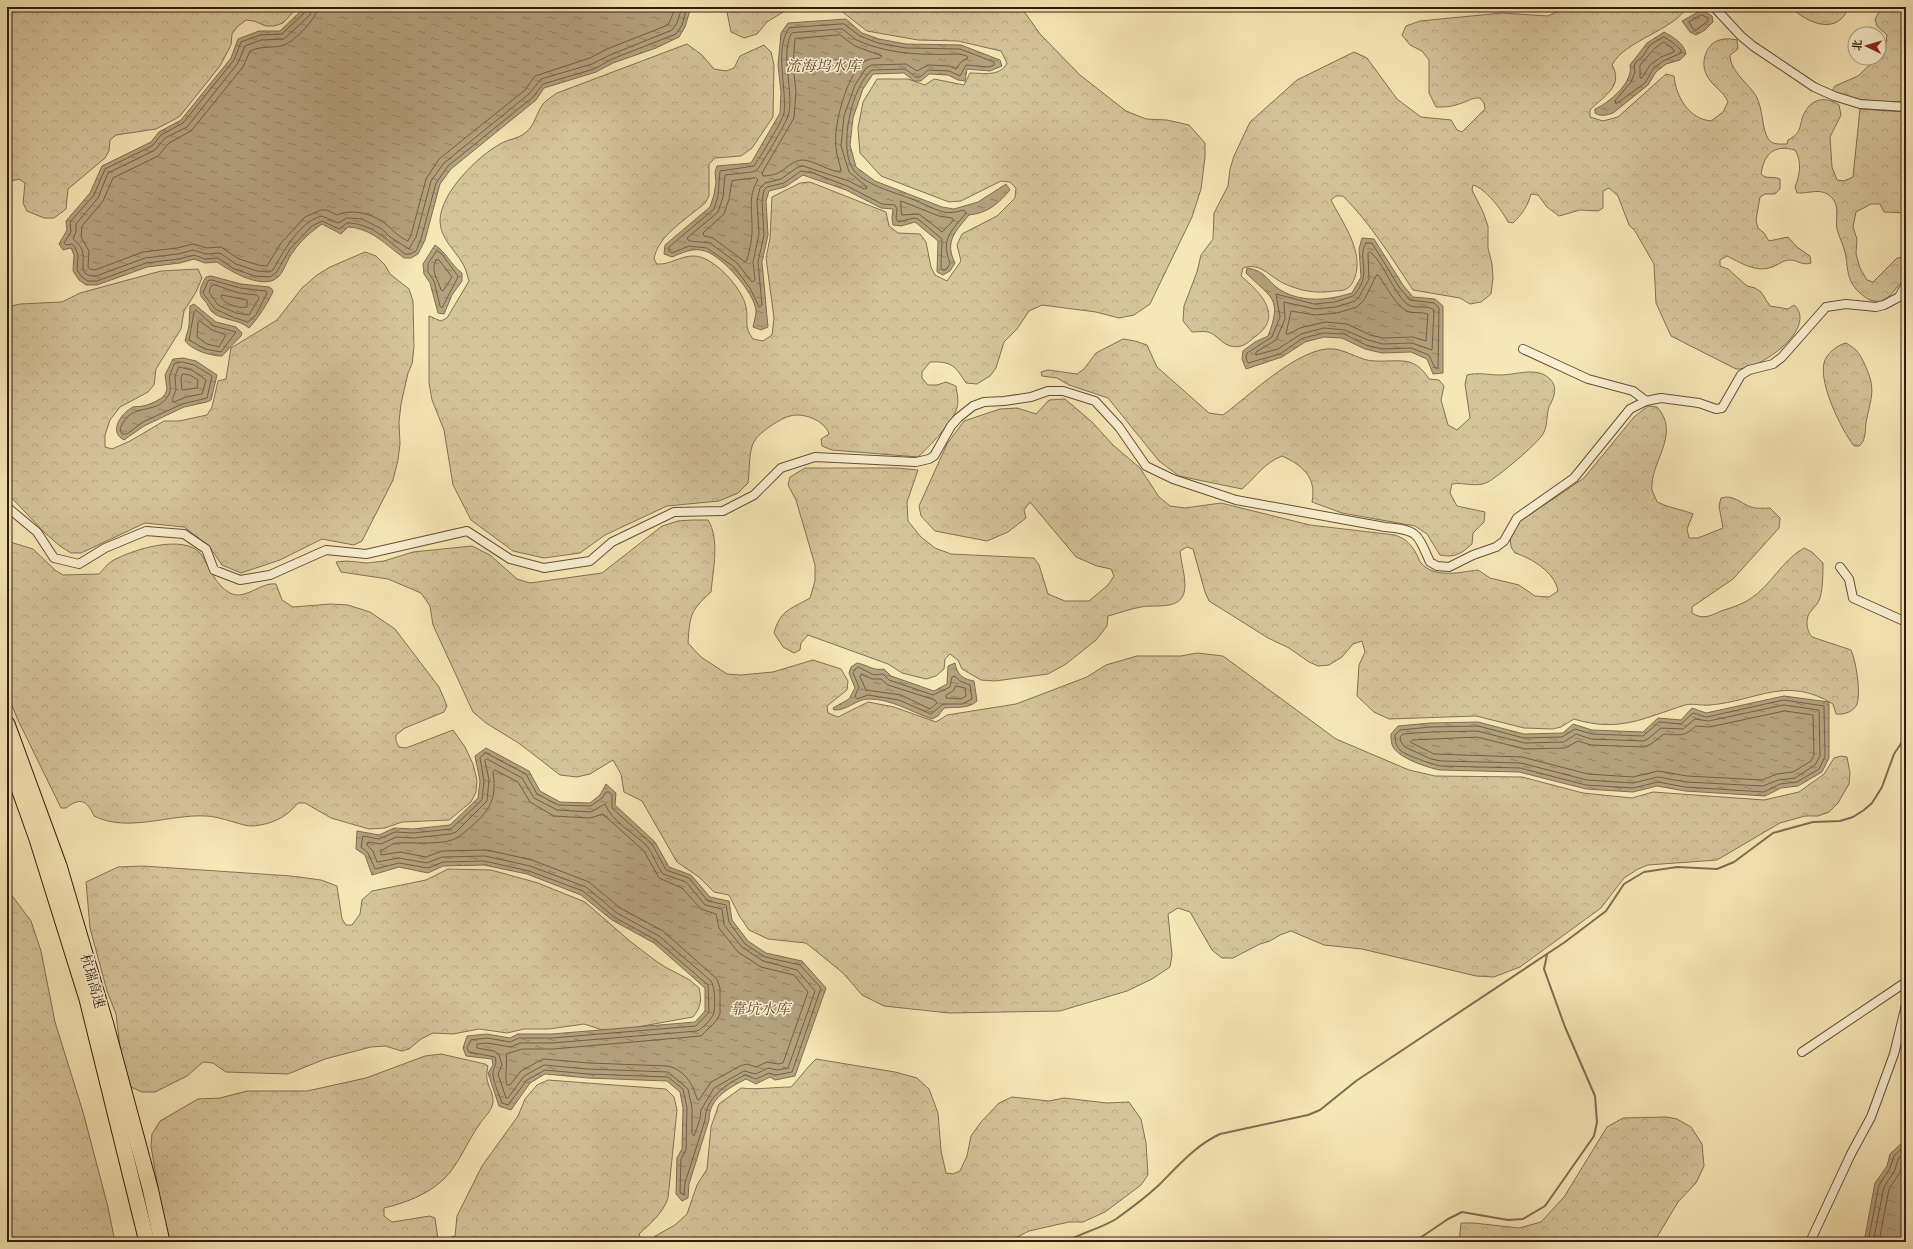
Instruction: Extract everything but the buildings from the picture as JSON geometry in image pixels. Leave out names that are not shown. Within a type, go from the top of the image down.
[{"type":"highway","name":"杭瑞高速","points":[[7,724],[59,866],[106,1025],[150,1188],[162,1242]]},
{"type":"highway","name":"杭瑞高速","points":[[7,755],[37,839],[87,999],[147,1242]]},
{"type":"street","points":[[1714,7],[1741,36],[1753,46],[1814,87],[1834,96],[1860,104],[1906,107]]},
{"type":"street","points":[[7,507],[37,532],[54,558],[79,564],[105,548],[146,531],[184,534],[206,549],[214,570],[240,580],[270,575],[326,550],[366,554],[467,531],[510,559],[544,568],[590,561],[612,542],[674,512],[723,511],[754,495],[781,468],[815,456],[916,462],[929,459],[937,452],[951,426],[958,418],[973,406],[984,402],[1024,398],[1056,390],[1095,400],[1119,427],[1146,466],[1173,479],[1236,500],[1412,532],[1421,541],[1430,562],[1437,566],[1450,567],[1504,541],[1517,518],[1574,478],[1630,409],[1646,401],[1661,398],[1699,402],[1716,409],[1722,408],[1741,375],[1749,370],[1772,364],[1782,357],[1826,307],[1846,304],[1862,304],[1876,307],[1884,305],[1899,297],[1906,284]]},
{"type":"street","points":[[1523,349],[1532,352],[1562,369],[1588,379],[1633,391],[1646,401]]},
{"type":"street","points":[[1840,567],[1849,579],[1853,598],[1906,622]]},
{"type":"street","points":[[1802,1052],[1906,982]]},
{"type":"street","points":[[1810,1242],[1870,1117],[1894,1054],[1906,1005]]},
{"type":"green space","points":[[7,7],[298,7],[283,23],[274,26],[266,26],[254,21],[246,20],[237,27],[232,34],[231,45],[220,66],[180,116],[156,129],[116,135],[110,140],[109,151],[105,158],[68,189],[66,209],[54,218],[44,218],[27,211],[23,203],[25,183],[19,179],[7,182]]},
{"type":"green space","points":[[726,7],[791,7],[767,22],[757,34],[744,38],[731,32]]},
{"type":"green space","points":[[828,7],[1021,7],[1040,34],[1080,75],[1126,111],[1146,119],[1167,120],[1189,125],[1205,143],[1205,157],[1201,189],[1192,217],[1150,304],[1134,315],[1119,318],[1096,312],[1042,305],[1029,311],[1017,329],[1004,342],[996,368],[990,376],[977,384],[966,383],[959,372],[948,364],[943,362],[930,362],[922,372],[922,378],[928,385],[937,385],[946,382],[956,386],[958,405],[946,427],[918,457],[832,450],[822,446],[821,439],[829,434],[823,425],[813,419],[801,415],[790,416],[781,419],[761,433],[755,440],[750,455],[748,483],[738,493],[719,501],[667,506],[605,535],[580,553],[544,558],[513,551],[471,520],[453,485],[444,430],[432,400],[429,383],[429,316],[441,321],[447,318],[469,281],[464,266],[442,233],[440,221],[446,199],[462,176],[481,157],[500,144],[519,137],[528,130],[544,103],[557,93],[687,44],[702,55],[714,69],[726,71],[734,68],[740,56],[764,45],[771,52],[774,65],[773,117],[752,148],[741,156],[715,158],[709,164],[709,196],[705,203],[667,235],[661,242],[654,259],[657,264],[662,264],[688,256],[701,257],[718,267],[726,274],[744,300],[747,312],[747,327],[753,339],[763,341],[772,335],[774,318],[766,258],[770,238],[772,197],[800,183],[810,182],[886,212],[889,226],[898,233],[920,234],[926,242],[931,267],[935,275],[947,281],[961,261],[957,245],[962,234],[997,216],[1015,198],[1016,188],[1010,182],[1001,181],[961,201],[949,202],[881,176],[860,153],[858,128],[863,102],[877,79],[908,79],[925,85],[934,79],[964,85],[970,73],[986,74],[996,72],[1004,67],[1007,63],[1001,51],[958,41],[918,40],[867,31],[840,10]]},
{"type":"green space","points":[[1567,7],[1687,7],[1671,23],[1638,42],[1618,56],[1612,65],[1616,79],[1614,85],[1611,90],[1590,110],[1590,117],[1603,121],[1618,117],[1666,74],[1674,76],[1675,84],[1685,106],[1696,116],[1711,121],[1723,112],[1728,102],[1724,95],[1706,75],[1704,61],[1706,53],[1711,45],[1720,40],[1727,39],[1737,40],[1738,49],[1730,55],[1731,61],[1736,72],[1753,91],[1759,101],[1766,136],[1771,142],[1777,144],[1787,144],[1788,140],[1799,131],[1803,116],[1812,103],[1825,100],[1839,105],[1841,115],[1830,137],[1832,167],[1837,180],[1844,181],[1853,177],[1860,109],[1906,112],[1906,213],[1884,212],[1880,204],[1871,204],[1856,212],[1853,227],[1857,239],[1856,254],[1860,268],[1867,280],[1873,282],[1897,258],[1906,257],[1905,278],[1887,298],[1878,302],[1867,299],[1856,289],[1850,280],[1845,252],[1837,229],[1837,210],[1835,202],[1825,193],[1797,193],[1795,187],[1800,168],[1799,159],[1795,150],[1781,148],[1771,152],[1762,167],[1761,174],[1765,177],[1780,179],[1780,189],[1775,194],[1765,194],[1760,197],[1756,220],[1758,228],[1764,233],[1769,241],[1788,237],[1797,247],[1810,256],[1811,263],[1805,264],[1793,260],[1787,260],[1766,269],[1760,269],[1743,264],[1727,256],[1720,260],[1720,266],[1728,269],[1747,286],[1755,288],[1761,292],[1770,306],[1788,309],[1794,305],[1800,314],[1799,325],[1793,336],[1783,346],[1771,356],[1746,368],[1736,369],[1671,336],[1656,303],[1654,264],[1635,231],[1629,225],[1618,196],[1609,188],[1603,191],[1603,208],[1598,211],[1580,210],[1559,216],[1547,207],[1538,195],[1531,194],[1524,210],[1513,223],[1508,222],[1502,212],[1483,190],[1473,185],[1472,190],[1488,226],[1488,248],[1492,264],[1493,278],[1491,294],[1481,302],[1470,304],[1460,298],[1413,290],[1363,218],[1343,196],[1336,196],[1331,200],[1346,227],[1357,257],[1355,277],[1349,287],[1340,291],[1308,291],[1283,283],[1259,268],[1243,268],[1241,276],[1255,289],[1266,304],[1269,312],[1268,320],[1264,328],[1247,343],[1235,347],[1226,344],[1208,332],[1192,332],[1183,321],[1184,306],[1197,272],[1201,255],[1213,239],[1214,213],[1228,186],[1230,169],[1234,156],[1250,122],[1297,80],[1354,52],[1367,58],[1397,99],[1421,117],[1451,120],[1457,130],[1462,132],[1485,109],[1484,103],[1480,98],[1477,98],[1453,106],[1436,107],[1429,93],[1429,60],[1422,51],[1410,45],[1402,35],[1406,26],[1420,21],[1502,13],[1548,16]]},
{"type":"green space","points":[[1791,7],[1848,7],[1843,17],[1836,22],[1823,24],[1808,20]]},
{"type":"green space","points":[[1885,7],[1906,7],[1906,102],[1849,98],[1832,91],[1835,86],[1858,76],[1868,66],[1887,66],[1887,26],[1877,26],[1875,19],[1881,9]]},
{"type":"green space","points":[[365,252],[376,256],[385,265],[390,274],[409,289],[413,301],[414,347],[412,364],[408,373],[401,404],[399,422],[400,444],[393,480],[362,541],[354,545],[322,539],[280,560],[241,573],[222,565],[209,546],[184,527],[145,523],[81,553],[71,553],[45,533],[7,493],[7,307],[20,304],[62,302],[80,293],[161,271],[198,269],[202,278],[196,292],[184,311],[181,329],[156,369],[154,385],[148,392],[120,407],[110,420],[105,435],[105,447],[112,449],[130,441],[164,421],[179,421],[207,415],[212,407],[218,381],[226,379],[231,348],[277,320],[302,288],[317,275],[330,267]]},
{"type":"green space","points":[[1123,339],[1147,345],[1157,367],[1209,413],[1223,415],[1291,363],[1306,355],[1321,350],[1334,349],[1370,361],[1406,361],[1418,366],[1429,379],[1439,380],[1444,386],[1441,400],[1448,425],[1457,430],[1470,418],[1465,384],[1467,375],[1506,375],[1526,372],[1539,373],[1545,375],[1553,382],[1555,390],[1548,410],[1545,431],[1526,452],[1484,484],[1452,484],[1450,493],[1457,506],[1485,512],[1484,522],[1473,533],[1472,544],[1458,554],[1445,556],[1440,555],[1427,534],[1415,526],[1342,513],[1312,502],[1313,493],[1310,479],[1302,468],[1296,463],[1282,456],[1265,466],[1242,489],[1179,476],[1159,461],[1108,398],[1069,385],[1057,378],[1042,376],[1041,372],[1048,370],[1077,374],[1084,369],[1096,353]]},
{"type":"green space","points":[[1846,343],[1855,349],[1860,356],[1868,372],[1872,387],[1865,436],[1859,446],[1854,446],[1837,418],[1828,394],[1823,372],[1824,363],[1829,353]]},
{"type":"green space","points":[[1065,399],[1092,422],[1113,445],[1140,468],[1159,497],[1170,506],[1185,508],[1221,503],[1310,525],[1395,535],[1408,542],[1415,551],[1421,563],[1433,571],[1441,573],[1456,573],[1478,570],[1490,578],[1519,585],[1535,596],[1549,597],[1558,591],[1556,584],[1547,572],[1535,562],[1515,553],[1511,547],[1510,536],[1519,522],[1584,478],[1634,417],[1648,406],[1657,407],[1664,417],[1666,438],[1652,480],[1652,490],[1657,502],[1693,514],[1687,529],[1689,538],[1698,538],[1723,528],[1719,506],[1721,498],[1725,497],[1733,498],[1753,508],[1770,508],[1780,518],[1779,528],[1733,579],[1692,607],[1692,613],[1703,617],[1743,603],[1757,594],[1796,553],[1804,548],[1812,552],[1823,563],[1823,576],[1820,598],[1809,614],[1807,620],[1808,631],[1812,637],[1851,650],[1855,661],[1857,677],[1858,699],[1856,707],[1848,712],[1836,714],[1833,704],[1816,696],[1801,691],[1786,691],[1772,692],[1727,703],[1685,705],[1644,719],[1618,724],[1605,725],[1574,719],[1561,727],[1553,729],[1524,728],[1476,716],[1389,719],[1374,712],[1357,696],[1359,665],[1365,652],[1362,641],[1353,644],[1342,657],[1329,665],[1318,666],[1309,662],[1289,648],[1268,638],[1209,601],[1193,549],[1187,547],[1180,551],[1185,585],[1184,594],[1180,599],[1169,605],[1141,607],[1108,616],[1107,626],[1096,640],[1066,664],[1048,674],[995,681],[981,680],[962,669],[958,660],[950,654],[945,659],[944,669],[936,676],[926,679],[902,673],[888,664],[808,635],[801,643],[800,650],[794,653],[783,647],[774,633],[776,625],[779,619],[787,611],[810,598],[815,581],[815,565],[796,500],[788,485],[790,477],[805,468],[896,468],[918,470],[907,502],[908,521],[921,537],[935,548],[951,554],[1034,558],[1039,565],[1048,594],[1065,601],[1089,601],[1108,585],[1114,576],[1111,569],[1097,566],[1076,557],[1030,502],[1024,510],[1026,518],[1008,532],[987,541],[935,531],[921,516],[919,506],[947,444],[964,421],[1000,409],[1017,408],[1036,414],[1049,400]]},
{"type":"green space","points":[[708,520],[714,536],[715,555],[711,592],[699,604],[692,614],[689,626],[688,643],[701,657],[727,674],[741,675],[773,672],[813,660],[841,669],[848,681],[847,690],[827,706],[828,713],[838,717],[868,702],[894,707],[936,722],[947,715],[1016,704],[1087,677],[1106,665],[1137,656],[1181,656],[1197,653],[1223,656],[1336,739],[1409,770],[1435,776],[1522,777],[1583,793],[1632,798],[1653,792],[1764,800],[1799,792],[1824,774],[1834,758],[1841,756],[1847,757],[1850,773],[1849,784],[1838,803],[1829,812],[1818,816],[1805,816],[1780,823],[1717,860],[1648,865],[1638,869],[1624,878],[1601,908],[1520,967],[1494,977],[1476,976],[1362,949],[1324,945],[1291,931],[1260,944],[1233,958],[1222,958],[1212,950],[1190,912],[1178,908],[1168,914],[1172,955],[1170,967],[1152,979],[1127,991],[1060,1011],[949,1013],[884,1006],[862,995],[843,973],[806,943],[768,939],[749,930],[740,917],[729,895],[714,892],[699,877],[677,862],[642,801],[624,792],[621,774],[613,760],[590,774],[577,777],[560,775],[520,744],[486,723],[473,712],[433,625],[430,606],[421,593],[388,579],[341,572],[336,562],[347,561],[367,563],[384,561],[413,552],[472,546],[490,555],[517,579],[530,583],[602,573],[662,526],[678,521]]},
{"type":"green space","points":[[7,541],[33,549],[55,570],[63,575],[99,574],[112,561],[132,552],[144,548],[170,544],[183,545],[193,548],[201,554],[216,580],[230,593],[241,595],[270,584],[276,584],[282,600],[293,607],[331,604],[348,605],[370,612],[395,629],[439,687],[447,706],[444,712],[405,728],[396,735],[396,741],[399,747],[406,748],[453,730],[465,747],[473,764],[477,780],[476,792],[471,802],[449,820],[402,822],[385,828],[369,829],[331,818],[305,803],[298,803],[289,813],[272,822],[253,826],[212,816],[192,816],[149,822],[121,823],[107,821],[94,816],[89,806],[79,801],[66,808],[61,808],[17,718],[7,693]]},
{"type":"green space","points":[[143,866],[291,876],[321,880],[337,886],[342,919],[346,925],[352,925],[360,914],[362,900],[372,891],[426,880],[448,869],[491,870],[538,883],[585,902],[631,942],[656,961],[690,980],[699,988],[700,1003],[698,1010],[693,1017],[609,1032],[584,1024],[549,1029],[524,1029],[507,1033],[479,1029],[453,1034],[433,1033],[421,1039],[409,1049],[402,1051],[385,1046],[371,1047],[325,1059],[288,1074],[226,1072],[213,1063],[203,1062],[187,1076],[155,1092],[142,1092],[131,1087],[121,1056],[116,1014],[107,991],[90,928],[86,882],[118,867]]},
{"type":"green space","points":[[7,889],[31,921],[41,951],[55,1022],[83,1112],[108,1207],[115,1242],[7,1242]]},
{"type":"green space","points":[[441,1054],[488,1066],[487,1077],[493,1097],[492,1105],[459,1160],[444,1179],[430,1190],[416,1198],[384,1208],[384,1216],[392,1222],[430,1216],[435,1218],[438,1239],[446,1239],[455,1236],[457,1216],[482,1166],[518,1116],[525,1099],[537,1085],[548,1080],[666,1089],[674,1097],[677,1110],[668,1198],[660,1213],[639,1234],[641,1240],[650,1239],[675,1225],[687,1214],[697,1185],[707,1169],[711,1127],[719,1104],[741,1088],[754,1089],[791,1087],[816,1059],[895,1072],[917,1078],[929,1089],[938,1113],[941,1151],[946,1173],[953,1174],[960,1171],[967,1156],[971,1136],[981,1122],[999,1103],[1012,1097],[1049,1101],[1064,1098],[1107,1103],[1129,1102],[1141,1119],[1146,1143],[1148,1175],[1141,1185],[1105,1212],[1083,1222],[1069,1222],[1029,1231],[1008,1242],[167,1242],[151,1146],[152,1134],[160,1121],[198,1099],[220,1098],[247,1091],[307,1091],[366,1078],[425,1056]]},
{"type":"green space","points":[[1666,1117],[1677,1119],[1691,1127],[1702,1144],[1704,1166],[1696,1183],[1678,1202],[1654,1242],[1459,1242],[1461,1223],[1519,1228],[1541,1222],[1564,1197],[1607,1127],[1623,1118]]},
{"type":"water","points":[[305,7],[691,7],[685,27],[679,37],[656,48],[613,63],[596,72],[544,88],[536,100],[451,169],[440,184],[425,240],[418,254],[411,258],[404,258],[378,238],[364,230],[348,227],[341,234],[322,224],[299,244],[291,255],[281,274],[273,280],[265,282],[239,275],[217,262],[205,263],[194,259],[180,263],[147,267],[97,285],[86,285],[79,280],[73,271],[74,255],[71,248],[63,250],[59,244],[67,230],[66,221],[90,193],[102,166],[151,142],[159,132],[181,120],[231,58],[238,39],[259,31],[280,31]]},
{"type":"water","points":[[1702,10],[1712,16],[1713,22],[1705,30],[1696,35],[1690,32],[1682,21]]},
{"type":"water","name":"流海坞水库","points":[[846,19],[862,33],[879,39],[906,44],[961,45],[1000,60],[1002,66],[990,71],[967,69],[965,81],[958,80],[948,75],[929,74],[921,81],[914,81],[904,73],[873,74],[863,89],[853,118],[850,145],[856,167],[875,181],[942,207],[954,209],[978,202],[1006,184],[1010,190],[992,207],[982,212],[969,215],[956,231],[951,242],[952,255],[955,263],[950,271],[943,275],[937,272],[938,241],[915,222],[901,226],[893,225],[893,209],[881,208],[846,190],[803,175],[785,187],[769,191],[766,201],[768,235],[762,262],[768,327],[761,330],[753,327],[756,311],[750,295],[744,285],[728,267],[712,254],[701,250],[688,251],[672,257],[664,254],[665,245],[710,207],[714,195],[716,182],[715,172],[717,166],[751,163],[780,113],[781,92],[778,65],[781,33],[788,23]]},
{"type":"water","points":[[1664,32],[1681,44],[1686,54],[1680,60],[1666,64],[1656,72],[1648,85],[1613,113],[1602,115],[1595,113],[1595,109],[1607,102],[1624,85],[1630,72],[1630,65],[1647,43]]},
{"type":"water","points":[[1362,238],[1374,239],[1403,285],[1413,297],[1435,299],[1443,306],[1443,373],[1433,374],[1427,359],[1411,352],[1382,353],[1365,349],[1342,338],[1324,337],[1305,342],[1282,357],[1246,369],[1242,359],[1243,351],[1255,342],[1268,336],[1274,314],[1272,300],[1268,294],[1246,273],[1247,268],[1254,269],[1263,274],[1277,288],[1290,295],[1308,299],[1326,299],[1352,293],[1361,277],[1359,249]]},
{"type":"water","points":[[435,245],[462,273],[462,281],[452,295],[444,314],[438,313],[430,283],[424,274],[423,264]]},
{"type":"water","points":[[211,276],[241,284],[269,287],[272,289],[273,292],[265,306],[249,328],[241,323],[216,315],[211,311],[202,298],[200,290],[206,277]]},
{"type":"water","points":[[194,304],[216,322],[236,327],[242,333],[241,336],[222,356],[202,352],[192,347],[185,341],[189,326],[190,306]]},
{"type":"water","points":[[183,358],[196,361],[217,375],[211,400],[184,407],[144,426],[124,440],[119,437],[117,432],[118,423],[124,414],[133,407],[147,405],[163,397],[167,389],[165,375],[173,359]]},
{"type":"water","points":[[857,663],[874,669],[884,669],[891,676],[934,691],[947,684],[948,666],[955,663],[957,670],[963,677],[974,681],[977,701],[974,704],[966,706],[944,708],[938,716],[932,719],[894,703],[869,699],[860,701],[843,709],[834,710],[833,708],[849,699],[855,688],[849,673],[851,667]]},
{"type":"water","points":[[1784,696],[1829,702],[1829,758],[1822,772],[1798,786],[1781,788],[1765,796],[1685,791],[1657,786],[1633,792],[1586,789],[1519,772],[1440,770],[1421,765],[1407,759],[1396,751],[1391,740],[1391,734],[1398,726],[1430,723],[1478,722],[1524,734],[1563,733],[1573,724],[1592,730],[1643,732],[1658,718],[1681,720],[1692,708],[1706,713]]},
{"type":"water","name":"靠坑水库","points":[[486,748],[529,771],[540,791],[560,802],[590,803],[600,795],[606,784],[616,793],[615,805],[655,842],[669,867],[691,875],[710,897],[729,901],[732,920],[748,941],[766,953],[802,961],[826,988],[795,1076],[775,1080],[770,1077],[756,1084],[746,1079],[727,1090],[716,1100],[710,1112],[709,1120],[689,1184],[688,1198],[682,1201],[676,1194],[677,1158],[682,1149],[683,1108],[680,1092],[667,1081],[588,1078],[545,1074],[530,1083],[511,1110],[499,1106],[488,1073],[493,1065],[492,1059],[466,1056],[463,1048],[467,1036],[487,1034],[510,1038],[518,1034],[552,1034],[695,1022],[705,1011],[705,988],[654,943],[612,920],[581,895],[527,874],[484,865],[443,866],[428,873],[399,867],[372,875],[365,855],[356,849],[357,831],[379,835],[394,828],[413,829],[450,825],[478,798],[480,781],[475,756]]},
{"type":"water","points":[[1906,1139],[1906,1242],[1864,1242],[1875,1183],[1887,1166],[1890,1154]]},
{"type":"waterway","points":[[1065,1242],[1116,1219],[1159,1185],[1195,1150],[1220,1134],[1308,1115],[1320,1110],[1356,1081],[1565,942],[1606,911],[1624,884],[1644,872],[1677,867],[1717,869],[1734,862],[1773,833],[1813,822],[1840,821],[1853,817],[1872,803],[1882,787],[1894,754],[1906,736]]},
{"type":"waterway","points":[[1414,1242],[1448,1219],[1462,1212],[1508,1220],[1523,1219],[1545,1206],[1594,1136],[1597,1122],[1595,1096],[1565,1027],[1544,969],[1547,955]]}]
